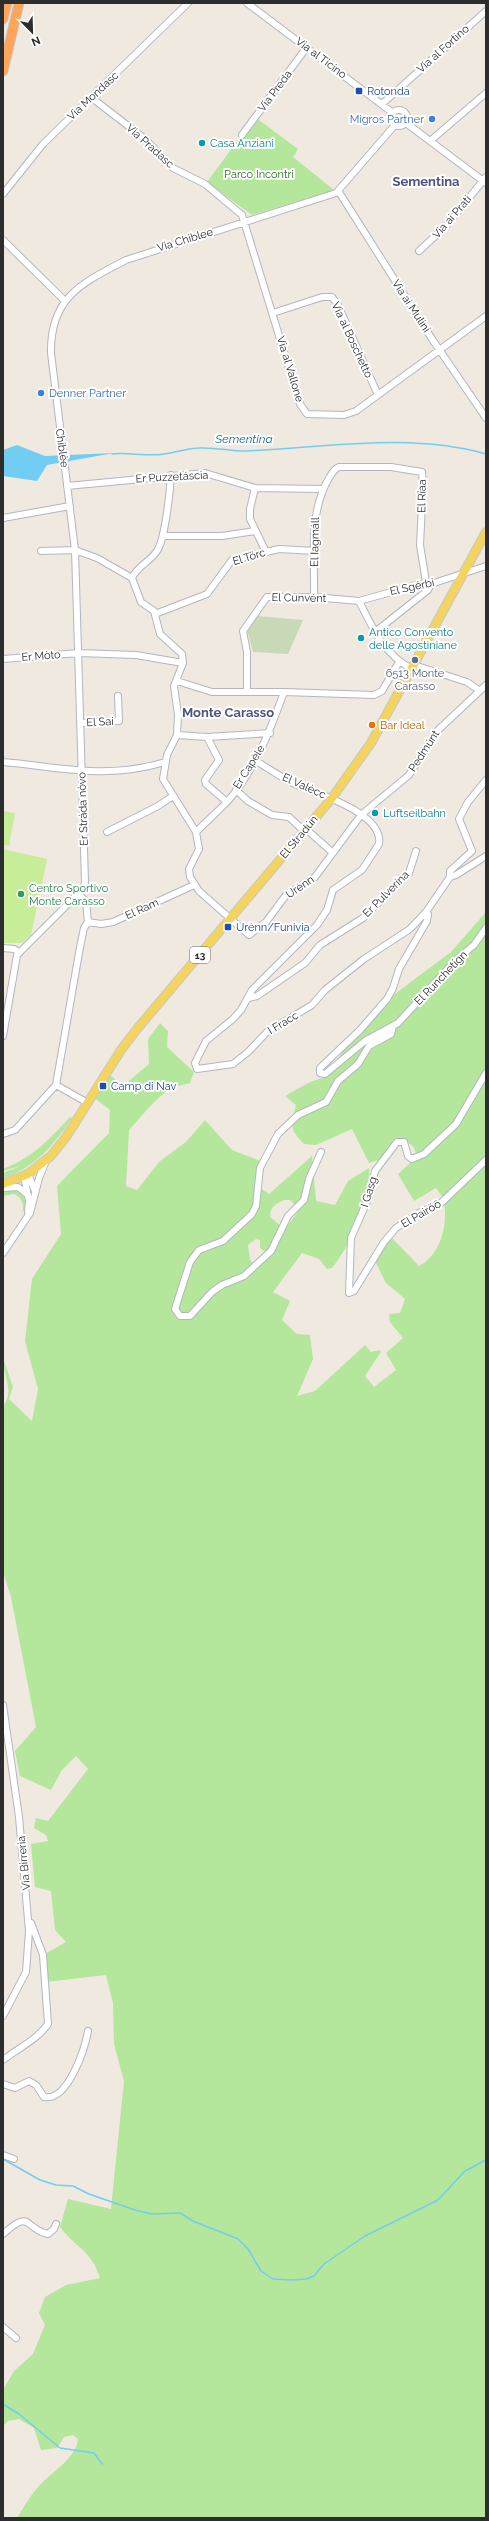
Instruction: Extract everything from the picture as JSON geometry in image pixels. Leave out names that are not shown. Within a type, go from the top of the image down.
[{"type":"highway","points":[[3,71],[19,3]]},
{"type":"main road","name":"El Stradún","points":[[46,1161],[78,1119],[128,1040],[332,798],[359,762],[413,667],[486,532]]},
{"type":"main road","name":"13","points":[[3,1184],[26,1175],[46,1161]]},
{"type":"street","name":"Via Mondasc","points":[[3,194],[43,144],[188,3]]},
{"type":"street","name":"Via al Ticino","points":[[247,3],[393,113]]},
{"type":"street","name":"Via al Fortino","points":[[382,104],[486,11]]},
{"type":"street","name":"Via Preda","points":[[242,135],[307,47]]},
{"type":"street","points":[[430,141],[486,93]]},
{"type":"street","name":"Via Pradasc","points":[[92,98],[145,140],[173,168],[205,184],[237,210],[245,222]]},
{"type":"street","points":[[397,111],[404,112],[407,118],[406,122],[401,126],[395,125],[392,119],[393,113],[397,111]]},
{"type":"street","points":[[406,122],[485,180]]},
{"type":"street","points":[[339,192],[395,125]]},
{"type":"street","name":"Via ai Prati","points":[[419,251],[446,226],[485,180]]},
{"type":"street","name":"Via Chiblee","points":[[56,410],[51,336],[54,319],[64,300],[99,275],[132,258],[339,192]]},
{"type":"street","name":"Via ai Mulini","points":[[339,192],[486,418]]},
{"type":"street","name":"Via al Vallone","points":[[245,222],[300,404],[306,413],[316,416],[349,414],[378,395],[486,316]]},
{"type":"street","points":[[3,240],[64,300]]},
{"type":"street","name":"Via al Boschetto","points":[[273,313],[322,297],[332,297],[338,305],[378,395]]},
{"type":"street","name":"Chiblèe","points":[[56,410],[68,486]]},
{"type":"street","name":"El Rïaa","points":[[323,489],[338,467],[391,467],[422,472],[420,545],[429,583]]},
{"type":"street","name":"Er Puzzetáscia","points":[[68,486],[171,475],[210,474],[255,488],[323,489]]},
{"type":"street","points":[[132,578],[137,570],[155,556],[163,536],[170,497],[171,475]]},
{"type":"street","name":"Er Stráda nòvo","points":[[68,486],[75,550],[81,723],[81,772],[86,882],[78,893]]},
{"type":"street","points":[[255,488],[249,513],[255,531],[266,552]]},
{"type":"street","name":"El Iagmáll","points":[[314,597],[315,512],[323,489]]},
{"type":"street","points":[[3,518],[70,506]]},
{"type":"street","points":[[163,536],[222,536],[255,531]]},
{"type":"street","name":"El Törc","points":[[155,614],[207,594],[232,560],[279,549],[315,551]]},
{"type":"street","points":[[41,551],[75,550],[97,558],[132,578],[140,602],[152,609],[155,614],[159,632],[180,651],[183,663],[174,686],[178,710],[177,735],[165,762],[162,779],[196,832],[199,849],[189,869],[194,885]]},
{"type":"street","name":"El Sgérbi","points":[[359,601],[429,583],[486,566]]},
{"type":"street","points":[[375,632],[428,590],[429,583]]},
{"type":"street","name":"El Cunvént","points":[[247,691],[247,652],[243,631],[263,599],[267,597],[314,597],[359,601]]},
{"type":"street","points":[[359,601],[384,646],[399,662],[467,682],[480,691]]},
{"type":"street","name":"Er Mòto","points":[[3,659],[79,653],[136,655],[183,663]]},
{"type":"street","points":[[177,681],[212,692],[247,691],[376,695],[382,691],[399,662]]},
{"type":"street","name":"Pedmúnt","points":[[361,815],[409,774],[436,732],[486,685]]},
{"type":"street","name":"Er Capèle","points":[[196,832],[227,802],[256,761],[270,733],[284,692]]},
{"type":"street","name":"El Sai","points":[[81,723],[119,721],[118,696]]},
{"type":"street","points":[[177,735],[207,737],[270,733]]},
{"type":"street","points":[[207,737],[219,760],[210,770],[206,784],[227,802]]},
{"type":"street","name":"El Valècc","points":[[256,761],[289,782],[332,798]]},
{"type":"street","points":[[3,762],[96,773],[165,762]]},
{"type":"street","points":[[393,1026],[365,1041],[326,1073],[319,1072],[321,1066],[360,1030],[389,996],[399,969],[427,921],[428,914],[426,912],[450,877],[450,871],[472,850],[459,824],[460,816],[486,780]]},
{"type":"street","points":[[236,790],[248,801],[272,814],[289,817],[333,853]]},
{"type":"street","points":[[107,832],[158,806],[173,796]]},
{"type":"street","name":"I Fracc","points":[[332,798],[361,815],[378,832],[380,841],[377,850],[362,870],[333,890],[327,910],[317,925],[252,990],[249,998],[233,1020],[206,1041],[195,1063],[197,1069],[233,1064],[248,1052],[267,1032],[312,1005],[325,990],[364,959],[410,929],[426,912]]},
{"type":"street","name":"Urènn","points":[[194,885],[229,919],[249,935],[266,922],[286,895],[316,877],[361,815]]},
{"type":"street","name":"Er Pulverína","points":[[249,998],[257,996],[302,965],[320,945],[363,918],[409,873],[416,851]]},
{"type":"street","points":[[450,877],[456,876],[486,856]]},
{"type":"street","name":"El Ram","points":[[88,922],[101,924],[113,922],[194,885]]},
{"type":"street","points":[[3,1036],[15,961],[19,952],[78,893],[86,902],[88,922],[84,928],[80,947],[56,1085],[15,1130],[3,1134]]},
{"type":"street","name":"El Runchetígn","points":[[321,1152],[309,1179],[304,1200],[288,1216],[272,1251],[244,1276],[228,1282],[212,1292],[190,1316],[184,1317],[177,1314],[175,1309],[176,1301],[194,1256],[203,1247],[223,1241],[254,1212],[260,1168],[282,1129],[298,1115],[326,1102],[338,1081],[358,1064],[369,1046],[391,1034],[393,1026],[456,960],[474,945],[486,928]]},
{"type":"street","points":[[3,948],[14,949],[19,952]]},
{"type":"street","name":"I Gasg","points":[[350,1294],[348,1289],[351,1278],[350,1243],[369,1197],[377,1168],[397,1142],[404,1142],[408,1156],[412,1159],[424,1154],[456,1124],[486,1073]]},
{"type":"street","points":[[56,1085],[88,1103]]},
{"type":"street","name":"El Pairöö","points":[[350,1294],[354,1291],[384,1242],[396,1228],[419,1213],[441,1203],[486,1160]]},
{"type":"street","points":[[3,1252],[25,1223],[35,1196],[38,1178],[46,1161]]},
{"type":"street","points":[[26,1175],[34,1185],[35,1196]]},
{"type":"street","points":[[25,1223],[29,1205],[26,1175]]},
{"type":"street","points":[[3,1188],[18,1187],[28,1195]]},
{"type":"street","name":"Via Birreria","points":[[3,1705],[19,1817],[29,1922],[26,1972],[3,2016]]},
{"type":"street","points":[[3,2060],[19,2047],[36,2038],[48,2024],[43,1955],[33,1925],[29,1922]]},
{"type":"street","points":[[3,2084],[18,2088],[29,2081],[36,2085],[44,2097],[50,2097],[67,2083],[75,2071],[85,2048],[88,2031]]},
{"type":"street","points":[[3,2155],[14,2160]]},
{"type":"street","points":[[3,2234],[12,2225],[26,2221],[30,2222],[37,2231],[46,2234],[53,2231],[56,2224]]},
{"type":"street","points":[[3,2327],[16,2338]]},
{"type":"green space","name":"Parco Incontri","points":[[255,117],[298,149],[293,157],[334,190],[252,215],[207,182]]},
{"type":"green space","points":[[256,616],[303,620],[288,654],[253,652],[247,629]]},
{"type":"green space","points":[[3,811],[15,813],[9,846],[3,845]]},
{"type":"green space","name":"Centro Sportivo Monte Carasso","points":[[3,849],[47,859],[31,935],[22,943],[3,943]]},
{"type":"green space","points":[[486,912],[486,2518],[17,2518],[37,2489],[69,2458],[77,2446],[78,2439],[73,2435],[64,2437],[57,2448],[41,2450],[34,2428],[19,2419],[8,2421],[3,2426],[3,2390],[14,2371],[33,2354],[45,2325],[39,2313],[45,2297],[66,2285],[100,2278],[93,2262],[60,2227],[68,2199],[111,2209],[124,2081],[114,2044],[113,2003],[106,1975],[46,1982],[43,1955],[66,1942],[55,1930],[51,1891],[35,1887],[31,1844],[48,1841],[46,1835],[34,1828],[36,1818],[48,1821],[88,1769],[76,1756],[62,1770],[51,1790],[20,1776],[15,1751],[36,1727],[11,1597],[3,1572],[3,1407],[8,1394],[8,1383],[3,1365],[3,1358],[13,1387],[9,1399],[32,1421],[38,1389],[25,1341],[32,1279],[61,1234],[57,1186],[109,1133],[110,1110],[92,1096],[107,1071],[122,1087],[149,1064],[148,1039],[160,1023],[168,1031],[167,1047],[194,1072],[190,1083],[170,1088],[152,1104],[129,1130],[126,1186],[137,1190],[160,1161],[186,1142],[205,1120],[232,1150],[263,1162],[259,1187],[269,1194],[312,1156],[316,1201],[335,1205],[348,1181],[369,1168],[370,1193],[364,1213],[348,1244],[332,1268],[327,1269],[319,1259],[302,1253],[273,1292],[290,1301],[282,1320],[297,1334],[310,1335],[313,1359],[297,1396],[315,1391],[365,1345],[371,1352],[380,1350],[381,1352],[365,1376],[374,1387],[396,1370],[386,1353],[403,1338],[390,1322],[389,1314],[400,1313],[405,1299],[386,1283],[374,1259],[390,1236],[419,1266],[427,1261],[438,1247],[444,1229],[445,1211],[443,1198],[436,1188],[414,1201],[398,1174],[417,1157],[414,1148],[409,1143],[402,1142],[384,1158],[369,1163],[352,1129],[316,1145],[304,1144],[299,1139],[292,1126],[296,1105],[285,1096],[310,1082],[328,1076],[342,1053],[384,1002],[451,952]],"holes":[[[284,1200],[290,1200],[300,1209],[285,1229],[270,1217],[272,1208]],[[256,1239],[260,1240],[260,1248],[270,1256],[256,1267],[250,1260],[248,1245]]]},
{"type":"green space","points":[[70,1117],[72,1118],[65,1128],[43,1154],[25,1168],[3,1178],[3,1173],[23,1165],[3,1171],[3,1169],[32,1154]]},
{"type":"green space","points":[[15,1189],[23,1195],[26,1202],[20,1223],[23,1207],[21,1200],[14,1194],[3,1196],[3,1191]]},
{"type":"water","points":[[17,445],[45,456],[114,453],[47,465],[37,481],[3,476],[3,450]]},
{"type":"waterway","name":"Sementina","points":[[112,454],[158,455],[195,448],[245,451],[366,443],[427,444],[456,447],[486,454]]},
{"type":"waterway","points":[[3,2159],[40,2180],[56,2185],[73,2186],[89,2194],[135,2210],[152,2214],[180,2213],[193,2221],[238,2239],[248,2249],[261,2271],[273,2279],[291,2280],[306,2279],[314,2276],[324,2264],[365,2236],[438,2200],[465,2171],[486,2160]]},
{"type":"waterway","points":[[3,2404],[19,2414],[60,2448],[94,2453],[102,2464]]},
{"type":"place","name":"Rotonda","points":[[359,91]]},
{"type":"place","name":"Migros Partner","points":[[432,119]]},
{"type":"place","name":"Casa Anziani","points":[[202,143]]},
{"type":"place","name":"Denner Partner","points":[[41,393]]},
{"type":"place","name":"Antico Convento delle Agostiniane","points":[[361,638]]},
{"type":"place","name":"6513 Monte Carasso","points":[[415,660]]},
{"type":"place","name":"Bar Ideal","points":[[372,725]]},
{"type":"place","name":"Luftseilbahn","points":[[375,813]]},
{"type":"place","name":"Centro Sportivo Monte Carasso","points":[[21,894]]},
{"type":"place","name":"Urènn/Funivia","points":[[228,927]]},
{"type":"place","name":"Camp di Nav","points":[[103,1086]]},
{"type":"district","name":"Sementina","points":[[426,181]]},
{"type":"district","name":"Monte Carasso","points":[[228,712]]}]
